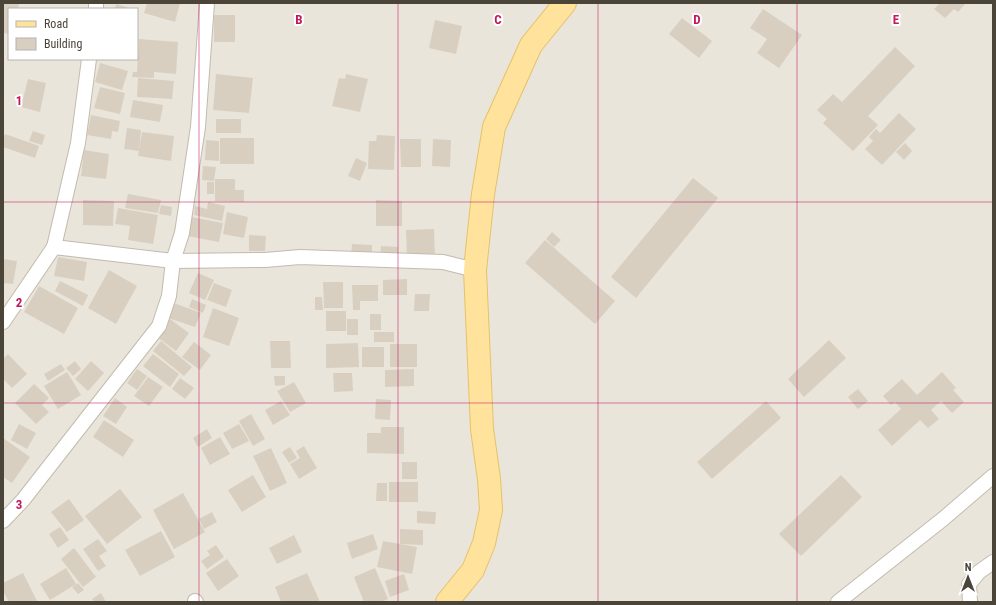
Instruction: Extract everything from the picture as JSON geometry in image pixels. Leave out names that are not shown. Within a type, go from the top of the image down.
[{"type":"main road","points":[[447,602],[473,570],[484,543],[491,510],[489,479],[482,429],[475,270],[483,194],[494,127],[531,45],[565,3]]},
{"type":"street","points":[[3,521],[24,500],[159,326],[169,296],[172,261],[182,233],[198,127],[207,3]]},
{"type":"street","points":[[3,322],[54,247],[78,143],[89,60]]},
{"type":"street","points":[[54,247],[172,261],[265,260],[300,257],[443,262],[475,270]]},
{"type":"street","points":[[838,602],[943,519],[993,476]]},
{"type":"street","points":[[970,602],[969,584],[980,572],[993,562]]},
{"type":"shaded area","points":[[3,3],[993,3],[993,602],[3,602]]},
{"type":"building","points":[[3,3],[19,4],[18,8],[8,8],[8,34],[3,33]]},
{"type":"building","points":[[147,3],[180,3],[175,22],[144,13]]},
{"type":"building","points":[[940,3],[966,3],[958,12],[954,9],[945,18],[934,9]]},
{"type":"building","points":[[116,4],[130,8],[115,8]]},
{"type":"building","points":[[763,9],[802,35],[779,68],[757,53],[767,39],[750,28]]},
{"type":"building","points":[[214,15],[235,15],[235,42],[214,42]]},
{"type":"building","points":[[682,18],[712,41],[699,58],[669,34]]},
{"type":"building","points":[[435,20],[462,26],[456,54],[429,48]]},
{"type":"building","points":[[139,39],[178,42],[176,74],[154,72],[154,78],[132,77],[133,72],[137,72]]},
{"type":"building","points":[[895,47],[915,66],[868,116],[878,125],[853,151],[823,123],[827,119],[817,110],[833,94],[842,102]]},
{"type":"building","points":[[100,63],[128,71],[122,90],[95,82]]},
{"type":"building","points":[[216,74],[253,78],[249,113],[213,110]]},
{"type":"building","points":[[346,74],[368,79],[360,112],[332,106],[339,78],[345,79]]},
{"type":"building","points":[[138,78],[174,81],[172,99],[137,97]]},
{"type":"building","points":[[28,79],[46,83],[40,112],[21,107]]},
{"type":"building","points":[[100,87],[125,93],[120,114],[94,108]]},
{"type":"building","points":[[133,100],[163,105],[160,122],[130,117]]},
{"type":"building","points":[[899,113],[916,129],[882,165],[865,149],[873,141],[869,137],[876,129],[880,133]]},
{"type":"building","points":[[91,115],[120,121],[118,132],[112,131],[111,139],[87,135]]},
{"type":"building","points":[[216,119],[241,119],[241,133],[216,133]]},
{"type":"building","points":[[127,128],[141,130],[139,151],[124,149]]},
{"type":"building","points":[[33,131],[45,135],[42,145],[29,141]]},
{"type":"building","points":[[142,132],[174,136],[171,161],[138,156]]},
{"type":"building","points":[[5,134],[39,146],[35,158],[3,147]]},
{"type":"building","points":[[377,135],[395,136],[394,170],[368,169],[369,141],[376,141]]},
{"type":"building","points":[[220,138],[254,138],[254,164],[220,164]]},
{"type":"building","points":[[400,139],[421,139],[421,167],[401,167]]},
{"type":"building","points":[[433,139],[451,140],[450,167],[432,166]]},
{"type":"building","points":[[206,140],[219,141],[219,161],[205,160]]},
{"type":"building","points":[[905,143],[912,151],[904,160],[896,152]]},
{"type":"building","points":[[84,150],[109,154],[106,179],[81,176]]},
{"type":"building","points":[[356,158],[367,163],[360,181],[348,176]]},
{"type":"building","points":[[203,166],[216,167],[214,181],[202,180]]},
{"type":"building","points":[[693,178],[718,198],[636,298],[611,277]]},
{"type":"building","points":[[215,179],[235,179],[235,190],[244,190],[244,202],[215,201]]},
{"type":"building","points":[[207,182],[214,182],[214,194],[207,194]]},
{"type":"building","points":[[128,194],[161,200],[158,213],[125,208]]},
{"type":"building","points":[[83,200],[114,201],[113,226],[83,225]]},
{"type":"building","points":[[376,200],[402,201],[402,226],[376,226]]},
{"type":"building","points":[[208,202],[225,206],[222,221],[194,215],[195,206],[207,209]]},
{"type":"building","points":[[161,205],[172,207],[171,216],[159,214]]},
{"type":"building","points":[[118,208],[158,215],[153,244],[128,240],[130,226],[115,224]]},
{"type":"building","points":[[227,212],[248,217],[244,238],[223,234]]},
{"type":"building","points":[[191,217],[223,223],[219,242],[187,236]]},
{"type":"building","points":[[434,229],[435,257],[407,258],[406,230]]},
{"type":"building","points":[[552,232],[561,240],[554,247],[546,239]]},
{"type":"building","points":[[249,235],[266,236],[265,251],[249,251]]},
{"type":"building","points":[[545,240],[615,301],[595,324],[525,263]]},
{"type":"building","points":[[352,244],[372,245],[372,258],[351,257]]},
{"type":"building","points":[[381,246],[398,247],[398,258],[380,257]]},
{"type":"building","points":[[58,257],[87,262],[84,281],[54,276]]},
{"type":"building","points":[[3,259],[17,261],[13,284],[3,283]]},
{"type":"building","points":[[109,270],[137,286],[116,324],[88,308]]},
{"type":"building","points":[[198,273],[214,280],[205,300],[189,293]]},
{"type":"building","points":[[407,279],[407,295],[383,295],[383,280]]},
{"type":"building","points":[[60,281],[88,295],[83,306],[55,291]]},
{"type":"building","points":[[323,282],[343,282],[343,308],[324,308]]},
{"type":"building","points":[[214,283],[232,290],[226,307],[207,300]]},
{"type":"building","points":[[352,285],[378,285],[378,301],[360,301],[360,310],[353,310]]},
{"type":"building","points":[[39,286],[78,308],[64,334],[24,312]]},
{"type":"building","points":[[415,294],[430,294],[429,311],[414,311]]},
{"type":"building","points":[[315,297],[322,297],[323,310],[315,310]]},
{"type":"building","points":[[192,299],[206,305],[203,313],[189,307]]},
{"type":"building","points":[[174,303],[201,313],[195,327],[168,318]]},
{"type":"building","points":[[213,308],[239,318],[229,346],[203,337]]},
{"type":"building","points":[[326,311],[346,311],[346,331],[326,331]]},
{"type":"building","points":[[370,314],[381,314],[381,330],[370,330]]},
{"type":"building","points":[[170,319],[189,333],[176,351],[157,337]]},
{"type":"building","points":[[347,319],[358,319],[358,335],[347,335]]},
{"type":"building","points":[[374,332],[394,332],[394,342],[374,342]]},
{"type":"building","points":[[829,340],[846,358],[804,397],[788,379]]},
{"type":"building","points":[[161,341],[192,367],[184,376],[153,351]]},
{"type":"building","points":[[270,341],[290,341],[291,368],[271,368]]},
{"type":"building","points":[[194,342],[211,355],[200,370],[182,357]]},
{"type":"building","points":[[358,343],[359,367],[326,368],[326,344]]},
{"type":"building","points":[[390,344],[417,344],[417,367],[390,367]]},
{"type":"building","points":[[362,347],[384,347],[384,367],[362,367]]},
{"type":"building","points":[[8,354],[27,374],[12,388],[3,379],[3,359]]},
{"type":"building","points":[[153,354],[179,374],[170,387],[143,366]]},
{"type":"building","points":[[75,361],[81,369],[73,376],[66,368]]},
{"type":"building","points":[[91,361],[104,373],[88,391],[75,379]]},
{"type":"building","points":[[61,364],[65,370],[48,381],[44,374]]},
{"type":"building","points":[[137,369],[147,376],[137,390],[127,383]]},
{"type":"building","points":[[414,369],[414,386],[385,387],[385,370]]},
{"type":"building","points":[[67,372],[81,395],[58,409],[44,386]]},
{"type":"building","points":[[942,372],[956,388],[953,390],[964,402],[952,413],[941,401],[931,410],[939,419],[928,428],[920,420],[892,446],[878,430],[901,409],[895,402],[891,405],[883,396],[902,379],[917,395]]},
{"type":"building","points":[[333,373],[352,373],[353,391],[334,392]]},
{"type":"building","points":[[274,376],[285,376],[285,385],[275,386]]},
{"type":"building","points":[[148,377],[163,387],[149,406],[134,396]]},
{"type":"building","points":[[180,378],[194,388],[185,399],[172,389]]},
{"type":"building","points":[[294,382],[306,403],[290,412],[277,391]]},
{"type":"building","points":[[34,384],[49,398],[42,405],[49,412],[36,424],[15,403]]},
{"type":"building","points":[[858,389],[868,401],[858,409],[848,397]]},
{"type":"building","points":[[115,398],[127,407],[116,424],[103,416]]},
{"type":"building","points":[[376,399],[391,400],[390,420],[375,419]]},
{"type":"building","points":[[281,401],[290,415],[273,425],[265,410]]},
{"type":"building","points":[[766,401],[781,418],[712,479],[697,462]]},
{"type":"building","points":[[251,414],[265,439],[253,446],[239,421]]},
{"type":"building","points":[[104,420],[134,440],[123,457],[93,437]]},
{"type":"building","points":[[19,424],[36,433],[27,449],[11,440]]},
{"type":"building","points":[[239,424],[249,441],[232,449],[223,433]]},
{"type":"building","points":[[381,427],[404,427],[404,454],[367,453],[367,433],[381,433]]},
{"type":"building","points":[[207,429],[212,438],[198,447],[193,438]]},
{"type":"building","points":[[220,437],[230,454],[210,465],[201,448]]},
{"type":"building","points":[[3,438],[30,457],[12,483],[3,477]]},
{"type":"building","points":[[304,446],[317,468],[299,479],[290,464],[300,458],[296,451]]},
{"type":"building","points":[[290,447],[297,458],[289,463],[282,452]]},
{"type":"building","points":[[271,448],[287,483],[270,491],[253,456]]},
{"type":"building","points":[[402,462],[417,462],[417,479],[402,479]]},
{"type":"building","points":[[253,475],[266,497],[242,512],[228,490]]},
{"type":"building","points":[[841,475],[862,497],[801,556],[779,534]]},
{"type":"building","points":[[389,482],[418,482],[418,502],[389,502]]},
{"type":"building","points":[[377,483],[387,483],[387,501],[376,501]]},
{"type":"building","points":[[120,489],[142,517],[107,544],[85,516]]},
{"type":"building","points":[[183,493],[205,532],[174,549],[153,510]]},
{"type":"building","points":[[69,499],[84,520],[67,532],[51,512]]},
{"type":"building","points":[[417,511],[436,512],[435,524],[417,523]]},
{"type":"building","points":[[212,512],[217,522],[204,529],[199,519]]},
{"type":"building","points":[[60,527],[69,540],[58,548],[49,534]]},
{"type":"building","points":[[400,529],[423,530],[423,545],[400,544]]},
{"type":"building","points":[[161,531],[175,557],[140,576],[125,550]]},
{"type":"building","points":[[373,534],[378,549],[352,559],[347,543]]},
{"type":"building","points":[[294,535],[302,552],[277,564],[269,548]]},
{"type":"building","points":[[98,539],[107,551],[99,556],[106,566],[98,571],[83,549]]},
{"type":"building","points":[[383,541],[417,547],[412,574],[377,567]]},
{"type":"building","points":[[216,545],[224,557],[207,569],[201,561],[210,555],[207,551]]},
{"type":"building","points":[[74,548],[96,577],[83,587],[61,559]]},
{"type":"building","points":[[227,559],[239,576],[218,591],[206,573]]},
{"type":"building","points":[[66,568],[76,584],[50,600],[40,584]]},
{"type":"building","points":[[375,568],[388,599],[381,602],[364,602],[354,577]]},
{"type":"building","points":[[23,573],[37,601],[9,602],[3,591],[3,583]]},
{"type":"building","points":[[307,573],[320,602],[281,602],[275,587]]},
{"type":"building","points":[[404,574],[409,590],[390,597],[385,581]]},
{"type":"building","points":[[78,583],[84,590],[78,594],[72,587]]},
{"type":"building","points":[[101,593],[106,602],[94,602],[92,599]]}]
